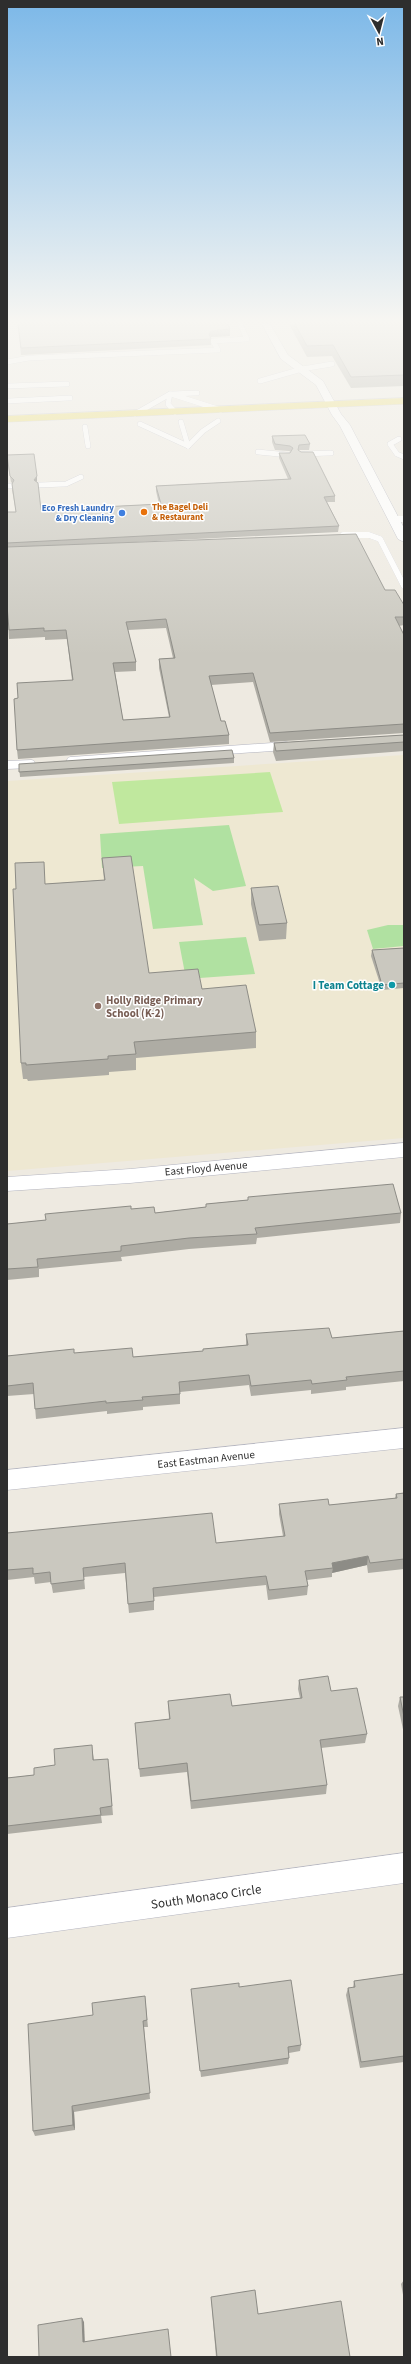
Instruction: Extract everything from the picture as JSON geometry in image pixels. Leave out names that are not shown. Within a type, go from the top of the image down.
[{"type":"street","points":[[351,434],[399,519],[404,539]]},
{"type":"street","name":"East Floyd Avenue","points":[[7,1184],[130,1176],[404,1150]]},
{"type":"street","name":"East Eastman Avenue","points":[[7,1480],[404,1438]]},
{"type":"street","name":"South Monaco Circle","points":[[7,1923],[404,1868]]},
{"type":"lane","points":[[86,434],[88,446]]},
{"type":"lane","points":[[166,434],[188,446]]},
{"type":"lane","points":[[185,434],[188,446]]},
{"type":"lane","points":[[188,446],[200,434]]},
{"type":"lane","points":[[399,439],[390,444],[396,454],[404,457]]},
{"type":"lane","points":[[258,452],[289,455]]},
{"type":"lane","points":[[302,454],[331,453]]},
{"type":"lane","points":[[38,485],[77,481],[81,477]]},
{"type":"lane","points":[[339,535],[369,535],[380,539],[402,578],[404,586]]},
{"type":"lane","points":[[62,762],[295,745]]},
{"type":"lane","points":[[7,765],[38,763]]},
{"type":"shaded area","points":[[404,755],[404,1138],[7,1171],[7,781]]},
{"type":"green space","points":[[270,772],[283,812],[119,824],[112,782]]},
{"type":"green space","points":[[229,825],[246,886],[213,891],[194,878],[203,925],[153,929],[143,866],[102,868],[100,834]]},
{"type":"green space","points":[[388,925],[404,925],[404,946],[373,949],[367,930]]},
{"type":"green space","points":[[246,937],[255,974],[186,979],[179,942]]},
{"type":"building","points":[[305,435],[310,444],[299,445],[298,450],[301,452],[313,452],[335,496],[324,497],[339,526],[7,543],[7,512],[16,512],[12,484],[14,480],[10,476],[7,455],[34,454],[37,476],[34,480],[38,483],[41,510],[161,504],[156,486],[291,479],[279,453],[290,453],[293,448],[290,446],[275,444],[272,436]]},
{"type":"building","points":[[356,534],[385,590],[395,590],[404,605],[404,617],[395,617],[404,635],[404,724],[270,733],[253,673],[209,676],[221,721],[225,721],[229,735],[17,750],[14,699],[18,698],[17,683],[73,680],[66,630],[44,631],[44,628],[9,630],[7,605],[7,547]],"holes":[[[166,619],[175,658],[159,659],[170,717],[123,720],[113,663],[136,662],[126,622]]]},
{"type":"building","points":[[404,735],[404,742],[276,751],[274,743]]},
{"type":"building","points":[[232,750],[234,758],[19,772],[19,764]]},
{"type":"building","points":[[131,856],[149,973],[198,969],[202,989],[246,985],[256,1032],[134,1042],[136,1054],[108,1056],[108,1059],[26,1065],[26,1063],[21,1063],[13,889],[16,889],[15,863],[44,862],[45,884],[105,880],[102,858]]},
{"type":"building","points":[[278,886],[287,923],[259,925],[251,888]]},
{"type":"building","points":[[404,948],[404,983],[382,985],[372,950]]},
{"type":"building","points":[[393,1184],[401,1213],[255,1228],[257,1234],[189,1238],[121,1246],[121,1251],[37,1259],[38,1267],[7,1269],[7,1224],[46,1220],[45,1214],[131,1206],[131,1209],[154,1207],[155,1213],[206,1207],[206,1204],[248,1200],[248,1197]]},
{"type":"building","points":[[329,1328],[332,1338],[404,1331],[404,1371],[346,1377],[347,1380],[312,1384],[311,1380],[251,1386],[249,1375],[179,1382],[180,1394],[142,1397],[143,1400],[106,1403],[106,1401],[35,1409],[33,1383],[7,1386],[7,1356],[74,1349],[74,1353],[132,1348],[133,1357],[203,1351],[203,1349],[248,1345],[246,1334]]},
{"type":"building","points":[[404,1493],[404,1559],[370,1563],[368,1556],[332,1563],[333,1568],[305,1571],[308,1586],[269,1590],[266,1576],[246,1578],[153,1588],[154,1601],[128,1604],[125,1563],[83,1568],[84,1580],[51,1584],[50,1572],[33,1574],[33,1568],[7,1570],[7,1533],[212,1513],[216,1543],[285,1536],[279,1504],[328,1499],[329,1505],[397,1498],[396,1494]]},
{"type":"building","points":[[328,1676],[331,1691],[357,1688],[367,1734],[320,1740],[327,1785],[191,1801],[187,1763],[139,1769],[135,1723],[170,1719],[168,1701],[230,1694],[232,1706],[302,1698],[299,1680]]},
{"type":"building","points":[[400,1697],[404,1697],[404,1717]]},
{"type":"building","points":[[92,1745],[93,1760],[108,1759],[112,1806],[100,1808],[101,1815],[7,1826],[7,1778],[34,1775],[34,1768],[55,1765],[54,1749]]},
{"type":"building","points":[[404,1974],[404,2056],[361,2062],[348,1988],[355,1987],[354,1981]]},
{"type":"building","points":[[291,1980],[301,2045],[288,2047],[289,2058],[200,2071],[191,1989],[239,1983],[239,1987]]},
{"type":"building","points":[[145,1996],[147,2020],[143,2021],[150,2093],[72,2106],[73,2125],[33,2131],[28,2024],[93,2015],[92,2003]]},
{"type":"building","points":[[255,2290],[258,2314],[341,2301],[350,2357],[217,2357],[211,2297]]},
{"type":"building","points":[[82,2318],[83,2342],[168,2329],[171,2357],[39,2357],[38,2325]]},
{"type":"place","name":"The Bagel Deli & Restaurant","points":[[144,512]]},
{"type":"place","name":"Eco Fresh Laundry & Dry Cleaning","points":[[122,513]]},
{"type":"place","name":"I Team Cottage","points":[[392,985]]},
{"type":"place","name":"Holly Ridge Primary School (K-2)","points":[[98,1006]]}]
